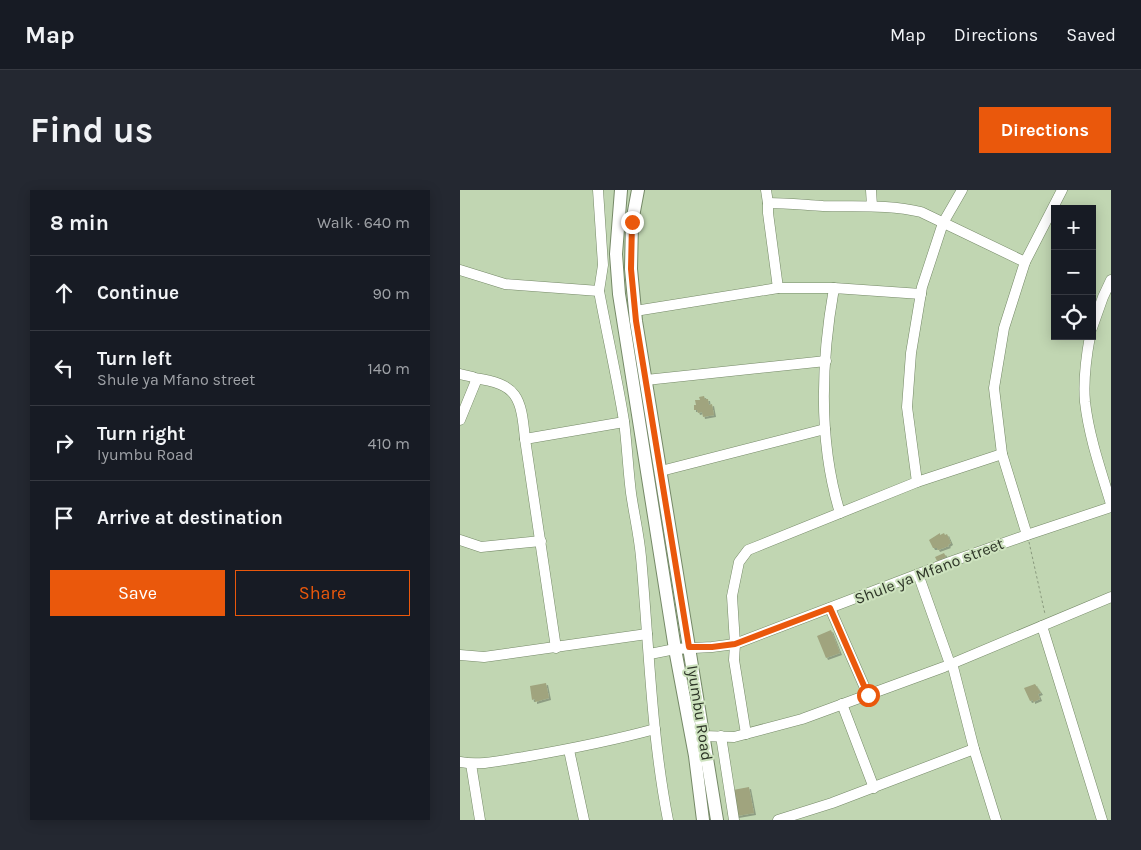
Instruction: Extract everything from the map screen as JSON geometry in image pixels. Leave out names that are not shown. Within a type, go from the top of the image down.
[{"type":"main road","name":"Iyumbu Road","points":[[621,190],[616,254],[619,294],[675,649],[695,756],[703,820]]},
{"type":"main road","name":"Iyumbu Road","points":[[638,190],[632,222],[631,269],[635,311],[718,820]]},
{"type":"street","points":[[598,190],[602,265],[599,291],[624,422],[631,492],[641,555],[646,634],[650,654],[650,691],[660,782],[668,820]]},
{"type":"street","points":[[766,190],[778,288]]},
{"type":"street","points":[[871,190],[872,206]]},
{"type":"street","points":[[917,482],[907,407],[911,353],[920,294],[943,223],[962,190]]},
{"type":"street","points":[[1027,534],[1002,454],[994,388],[1004,328],[1025,262],[1062,190]]},
{"type":"street","points":[[768,203],[907,208],[920,212],[1025,262]]},
{"type":"street","points":[[460,270],[506,284],[599,291]]},
{"type":"street","points":[[1096,317],[1111,280]]},
{"type":"street","points":[[635,311],[778,288],[834,288],[920,294]]},
{"type":"street","points":[[834,288],[827,327],[824,392],[825,429],[832,487],[840,513]]},
{"type":"street","points":[[1089,340],[1086,364],[1085,401],[1091,437],[1106,472],[1111,506]]},
{"type":"street","points":[[646,380],[826,361]]},
{"type":"street","points":[[460,374],[501,383],[514,394],[523,414],[525,439],[556,648]]},
{"type":"street","points":[[460,420],[475,382],[474,378]]},
{"type":"street","points":[[525,439],[624,422]]},
{"type":"street","points":[[660,471],[825,429]]},
{"type":"street","points":[[746,734],[734,660],[732,596],[739,562],[748,550],[917,482],[1002,454]]},
{"type":"street","name":"Shule ya Mfano street","points":[[650,654],[689,647],[735,644],[918,574],[1027,534],[1111,506]]},
{"type":"street","points":[[460,540],[481,546],[541,541]]},
{"type":"street","points":[[918,574],[951,664],[996,820]]},
{"type":"street","points":[[703,736],[746,734],[802,719],[951,664],[1111,597]]},
{"type":"street","points":[[830,608],[868,695]]},
{"type":"street","points":[[1042,626],[1102,820]]},
{"type":"street","points":[[460,655],[484,657],[646,634]]},
{"type":"street","points":[[842,704],[874,788]]},
{"type":"street","points":[[460,762],[471,764],[569,750],[655,729]]},
{"type":"street","points":[[721,736],[734,820]]},
{"type":"street","points":[[778,820],[832,804],[974,749]]},
{"type":"street","points":[[569,750],[584,820]]},
{"type":"street","points":[[471,764],[480,820]]},
{"type":"path","points":[[1027,534],[1046,616],[1042,626]]},
{"type":"building","points":[[704,396],[705,399],[708,399],[709,405],[712,404],[714,415],[703,417],[702,412],[698,413],[697,410],[694,410],[695,400],[700,400],[699,397]]},
{"type":"building","points":[[940,533],[940,535],[947,534],[951,543],[949,546],[938,550],[933,548],[929,540]]},
{"type":"building","points":[[944,553],[946,557],[937,561],[935,557]]},
{"type":"building","points":[[831,630],[840,653],[826,658],[817,636]]},
{"type":"building","points":[[546,683],[549,698],[535,702],[535,699],[532,700],[530,686]]},
{"type":"building","points":[[1035,684],[1041,693],[1038,694],[1040,699],[1033,702],[1033,700],[1030,701],[1024,688]]},
{"type":"building","points":[[749,787],[754,813],[737,816],[733,790]]},
{"type":"route","points":[[632,222],[631,269],[636,321],[689,647],[735,644],[830,608],[868,695]]}]
